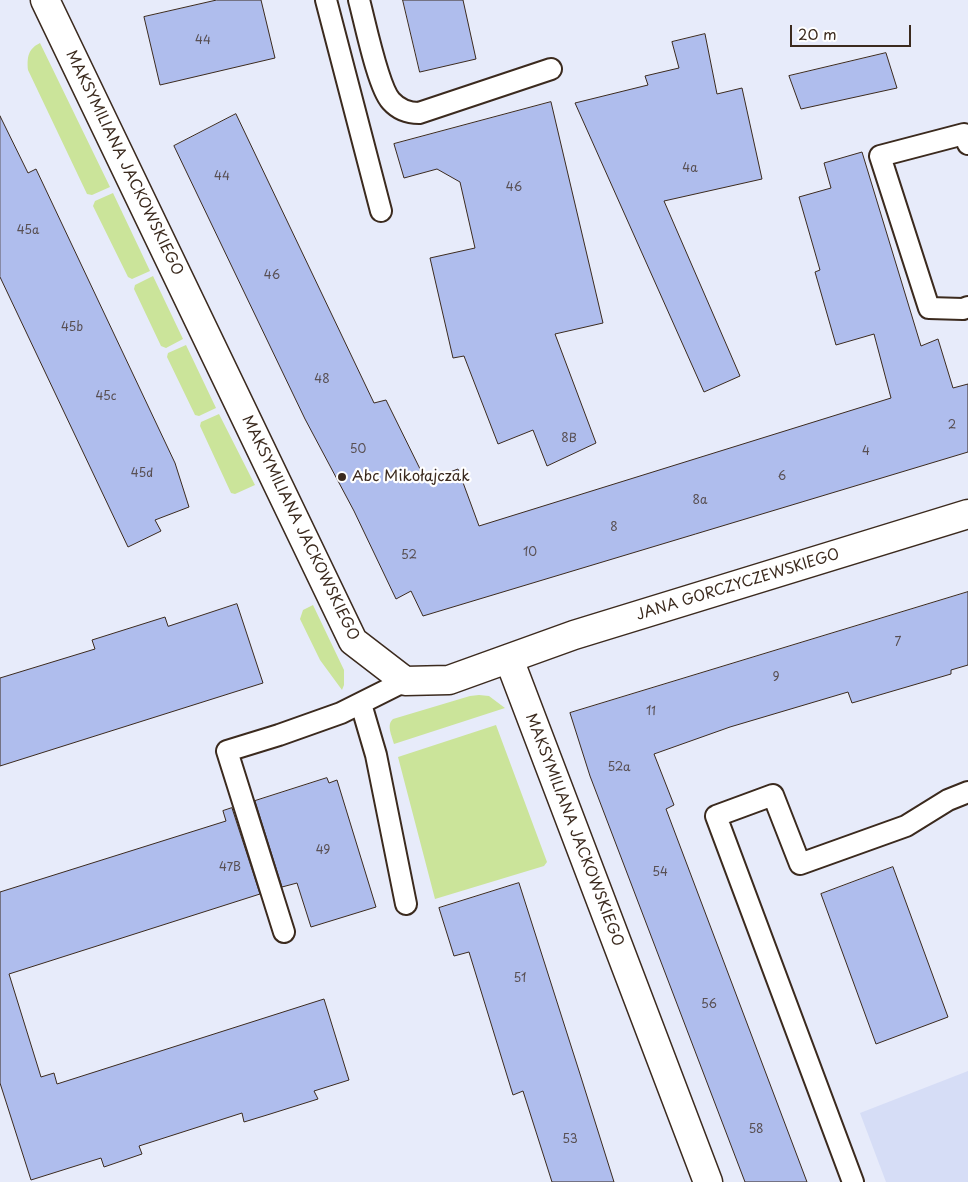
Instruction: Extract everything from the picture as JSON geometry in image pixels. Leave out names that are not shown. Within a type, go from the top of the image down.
[{"type":"street","name":"MAKSYMILIANA JACKOWSKIEGO","points":[[45,0],[353,641],[405,681]]},
{"type":"street","name":"JANA GORCZYCZEWSKIEGO","points":[[509,659],[574,635],[968,514]]},
{"type":"street","name":"MAKSYMILIANA JACKOWSKIEGO","points":[[509,659],[708,1182]]},
{"type":"street","points":[[405,681],[448,680],[509,659]]},
{"type":"lane","points":[[326,0],[380,211]]},
{"type":"lane","points":[[359,0],[383,86],[391,101],[407,113],[419,113],[551,69]]},
{"type":"lane","points":[[968,144],[964,134],[880,156],[929,308],[963,309],[968,307]]},
{"type":"lane","points":[[284,932],[227,751],[340,713],[405,681]]},
{"type":"lane","points":[[360,704],[376,755],[406,904]]},
{"type":"lane","points":[[853,1182],[716,816],[774,795],[800,864],[906,826],[948,800],[968,792]]},
{"type":"shaded area","points":[[968,1071],[968,1182],[886,1182],[860,1113]]},
{"type":"green space","points":[[40,43],[110,187],[92,195],[87,194],[28,70],[29,54]]},
{"type":"green space","points":[[113,193],[150,271],[132,279],[128,277],[93,206],[95,201]]},
{"type":"green space","points":[[153,276],[183,339],[166,348],[161,346],[134,289],[135,285]]},
{"type":"green space","points":[[186,345],[216,408],[199,416],[195,415],[167,357],[168,353]]},
{"type":"green space","points":[[219,414],[255,485],[235,494],[231,493],[200,426],[201,422]]},
{"type":"green space","points":[[313,605],[344,670],[342,690],[320,660],[300,619],[303,610]]},
{"type":"green space","points":[[479,695],[489,696],[505,708],[394,744],[390,727],[393,719]]},
{"type":"green space","points":[[496,725],[547,862],[544,866],[435,899],[398,757]]},
{"type":"building","points":[[217,0],[261,0],[275,58],[160,85],[144,17]]},
{"type":"building","points":[[403,0],[463,0],[476,59],[420,72]]},
{"type":"building","points":[[705,34],[717,94],[742,88],[762,179],[664,201],[740,376],[704,392],[575,103],[648,85],[645,76],[679,68],[672,42]]},
{"type":"building","points":[[886,53],[897,88],[801,109],[789,76]]},
{"type":"building","points":[[551,102],[603,323],[555,334],[596,443],[547,466],[533,430],[498,444],[464,356],[453,358],[430,258],[475,248],[460,182],[437,169],[404,178],[394,144]]},
{"type":"building","points":[[236,114],[374,403],[386,400],[426,481],[458,469],[479,526],[891,398],[874,334],[836,345],[815,272],[820,270],[799,197],[831,188],[824,163],[862,152],[921,346],[938,339],[953,388],[968,384],[968,452],[423,616],[411,591],[396,599],[354,511],[305,419],[174,146]]},
{"type":"building","points":[[0,116],[28,173],[36,169],[175,463],[189,507],[155,520],[161,531],[128,547],[0,277]]},
{"type":"building","points":[[968,592],[968,665],[951,670],[951,674],[852,703],[848,692],[730,727],[654,754],[674,805],[666,809],[807,1182],[745,1182],[590,776],[570,713]]},
{"type":"building","points":[[237,604],[263,683],[0,766],[0,678],[95,649],[92,640],[165,617],[168,626]]},
{"type":"building","points":[[327,778],[329,783],[337,780],[376,907],[311,927],[297,883],[282,887],[255,801]]},
{"type":"building","points":[[232,808],[260,894],[9,974],[41,1077],[54,1073],[57,1084],[324,999],[349,1080],[314,1091],[318,1099],[244,1122],[242,1113],[139,1146],[142,1154],[104,1167],[101,1158],[31,1180],[0,1083],[0,892],[226,821],[223,811]]},
{"type":"building","points":[[893,867],[948,1017],[876,1044],[821,894]]},
{"type":"building","points":[[519,883],[614,1182],[552,1182],[523,1091],[513,1095],[469,952],[454,956],[439,908]]},
{"type":"place","name":"Abc Mikołajczak","points":[[342,477]]}]
